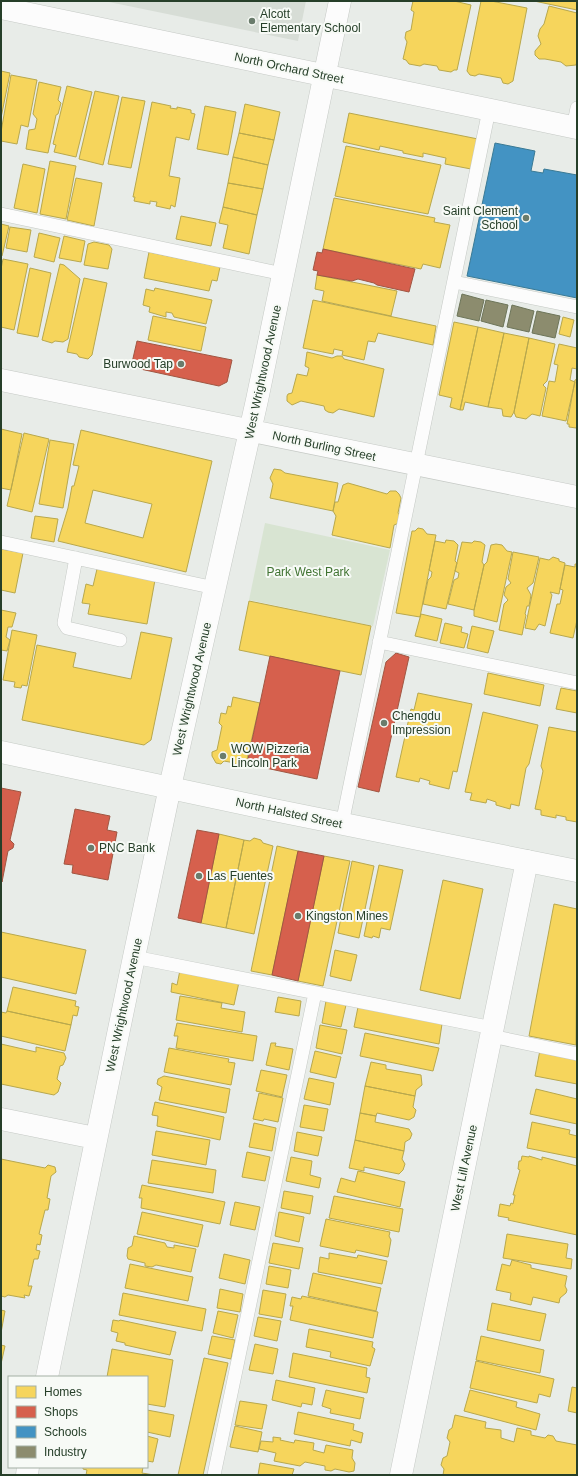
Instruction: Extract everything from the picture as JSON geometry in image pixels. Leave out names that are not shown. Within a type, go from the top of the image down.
[{"type":"street","name":"West Wrightwood Avenue","points":[[47,1376],[95,1138],[170,787],[250,431],[340,1]]},
{"type":"street","name":"North Orchard Street","points":[[1,8],[489,110],[576,121]]},
{"type":"street","name":"North Burling Street","points":[[1,380],[577,497]]},
{"type":"street","name":"North Halsted Street","points":[[1,752],[342,824],[577,871]]},
{"type":"street","name":"West Lill Avenue","points":[[401,1475],[527,861]]},
{"type":"street","points":[[1,1119],[95,1138]]},
{"type":"lane","points":[[342,824],[489,110]]},
{"type":"lane","points":[[1,214],[283,274]]},
{"type":"lane","points":[[454,282],[577,307]]},
{"type":"lane","points":[[1,542],[215,588]]},
{"type":"lane","points":[[76,558],[64,623],[68,628],[120,640]]},
{"type":"lane","points":[[379,642],[577,683]]},
{"type":"lane","points":[[134,957],[315,993],[492,1032],[577,1054]]},
{"type":"lane","points":[[214,1475],[315,993]]},
{"type":"shaded area","name":"Alcott Elementary School","points":[[104,1],[306,1],[298,41]]},
{"type":"green space","name":"Park West Park","points":[[265,523],[390,550],[373,626],[249,600]]},
{"type":"building: Homes","points":[[413,1],[454,1],[471,5],[457,70],[451,72],[439,70],[437,66],[424,64],[420,66],[409,64],[403,59],[407,42],[405,38],[406,32],[411,30],[414,12],[411,10]]},
{"type":"building: Homes","points":[[481,1],[491,1],[527,8],[513,81],[508,84],[503,83],[501,78],[479,74],[475,76],[470,75],[467,71]]},
{"type":"building: Homes","points":[[534,1],[577,1],[577,10]]},
{"type":"building: Homes","points":[[549,6],[577,13],[576,65],[566,66],[561,62],[539,59],[535,55],[535,51],[541,44],[538,36],[540,29],[544,24]]},
{"type":"building: Homes","points":[[1,71],[10,73],[1,118]]},
{"type":"building: Homes","points":[[11,75],[37,80],[28,127],[21,125],[17,144],[1,141],[1,132]]},
{"type":"building: Homes","points":[[39,82],[61,87],[58,100],[61,103],[58,114],[56,115],[48,153],[26,149],[29,130],[35,129],[37,119],[33,114]]},
{"type":"building: Homes","points":[[67,86],[92,92],[76,157],[54,152],[56,145],[53,144]]},
{"type":"building: Homes","points":[[95,91],[119,96],[103,165],[79,159]]},
{"type":"building: Homes","points":[[122,97],[145,101],[131,168],[108,164]]},
{"type":"building: Homes","points":[[152,102],[171,106],[170,108],[177,109],[177,107],[191,110],[191,113],[195,114],[189,140],[176,137],[169,176],[180,178],[175,207],[171,205],[170,209],[156,206],[157,202],[150,201],[150,204],[134,201],[135,197],[133,197]]},
{"type":"building: Homes","points":[[245,104],[280,112],[274,140],[239,133]]},
{"type":"building: Homes","points":[[205,106],[236,112],[228,155],[197,149]]},
{"type":"building: Homes","points":[[349,113],[478,139],[471,169],[445,164],[446,158],[423,153],[423,157],[380,146],[379,150],[343,142]]},
{"type":"building: Homes","points":[[239,133],[274,140],[268,165],[233,157]]},
{"type":"building: Homes","points":[[346,146],[441,165],[428,214],[335,196]]},
{"type":"building: Homes","points":[[233,157],[268,165],[263,189],[228,183]]},
{"type":"building: Homes","points":[[50,161],[76,166],[66,219],[40,214]]},
{"type":"building: Homes","points":[[23,164],[45,169],[37,213],[14,208]]},
{"type":"building: Homes","points":[[76,178],[102,183],[94,226],[67,220]]},
{"type":"building: Homes","points":[[228,183],[263,189],[257,215],[223,207]]},
{"type":"building: Homes","points":[[334,198],[435,218],[434,222],[450,225],[440,268],[423,264],[421,269],[323,249]]},
{"type":"building: Homes","points":[[223,207],[257,215],[249,254],[223,248],[228,225],[219,223]]},
{"type":"building: Homes","points":[[181,216],[216,223],[211,246],[176,239]]},
{"type":"building: Homes","points":[[1,224],[9,226],[2,256],[1,256]]},
{"type":"building: Homes","points":[[10,227],[31,230],[27,252],[6,248]]},
{"type":"building: Homes","points":[[39,233],[60,238],[54,262],[34,257]]},
{"type":"building: Homes","points":[[64,236],[85,241],[81,262],[59,258]]},
{"type":"building: Homes","points":[[94,242],[109,245],[112,249],[108,269],[84,265],[88,244]]},
{"type":"building: Homes","points":[[149,252],[220,267],[217,281],[212,280],[209,291],[144,278]]},
{"type":"building: Homes","points":[[3,259],[28,264],[14,330],[1,327],[1,269]]},
{"type":"building: Homes","points":[[60,264],[64,265],[80,279],[68,339],[63,342],[55,341],[52,343],[42,340]]},
{"type":"building: Homes","points":[[30,268],[51,273],[38,337],[17,333]]},
{"type":"building: Homes","points":[[317,275],[397,291],[391,316],[322,301],[324,291],[315,289]]},
{"type":"building: Homes","points":[[84,278],[107,283],[92,355],[88,359],[79,357],[77,354],[67,352]]},
{"type":"building: Homes","points":[[155,288],[212,300],[206,324],[174,317],[172,313],[166,312],[166,317],[149,312],[150,307],[143,305],[146,289],[154,291]]},
{"type":"building: Homes","points":[[313,300],[436,326],[433,345],[378,333],[375,342],[368,341],[364,360],[342,355],[343,351],[334,349],[333,354],[303,348]]},
{"type":"building: Homes","points":[[153,316],[206,327],[201,351],[148,340]]},
{"type":"building: Homes","points":[[563,317],[574,320],[570,337],[559,334]]},
{"type":"building: Homes","points":[[454,322],[478,327],[460,410],[450,407],[452,398],[439,395]]},
{"type":"building: Homes","points":[[478,327],[504,333],[488,407],[465,402],[463,410],[460,410]]},
{"type":"building: Homes","points":[[504,333],[529,338],[514,412],[511,417],[503,416],[502,409],[488,407]]},
{"type":"building: Homes","points":[[529,338],[555,344],[547,381],[543,385],[546,388],[540,416],[532,414],[526,419],[516,417],[514,412]]},
{"type":"building: Homes","points":[[559,344],[577,348],[577,369],[572,368],[570,380],[575,382],[566,421],[542,416],[549,381],[555,382],[558,365],[554,364]]},
{"type":"building: Homes","points":[[307,352],[332,358],[342,356],[344,359],[384,369],[374,417],[339,409],[333,413],[325,410],[324,406],[301,401],[292,405],[287,401],[288,394],[292,393],[297,374],[307,376],[309,368],[305,366]]},
{"type":"building: Homes","points":[[577,379],[576,428],[569,427],[569,424],[567,424],[575,380]]},
{"type":"building: Homes","points":[[1,429],[22,434],[11,490],[1,488]]},
{"type":"building: Homes","points":[[81,430],[212,461],[186,572],[58,541],[68,508],[72,486],[74,486],[79,466],[73,465]],"holes":[[[93,490],[152,504],[143,538],[85,523]]]},
{"type":"building: Homes","points":[[24,433],[49,439],[32,512],[7,506]]},
{"type":"building: Homes","points":[[50,440],[74,444],[63,508],[39,504]]},
{"type":"building: Homes","points":[[274,469],[281,470],[285,473],[338,483],[333,511],[270,498],[273,484],[270,478]]},
{"type":"building: Homes","points":[[348,483],[387,494],[390,491],[396,491],[399,494],[401,498],[398,513],[401,517],[399,523],[394,525],[390,548],[332,535],[336,516],[333,511],[335,502],[338,502],[343,485]]},
{"type":"building: Homes","points":[[35,516],[58,519],[54,542],[31,538]]},
{"type":"building: Homes","points":[[418,528],[423,529],[427,534],[436,535],[420,617],[396,613],[412,531],[415,531]]},
{"type":"building: Homes","points":[[446,540],[454,541],[458,545],[455,561],[457,563],[446,609],[423,604],[428,580],[431,577],[432,572],[429,570],[435,541],[445,543]]},
{"type":"building: Homes","points":[[474,541],[481,542],[485,545],[482,562],[484,565],[474,610],[448,604],[454,580],[458,578],[459,573],[455,571],[462,542],[472,543]]},
{"type":"building: Homes","points":[[491,545],[502,545],[507,551],[512,552],[497,622],[474,616],[484,565],[487,562]]},
{"type":"building: Homes","points":[[1,549],[23,553],[15,593],[1,590]]},
{"type":"building: Homes","points":[[513,552],[539,557],[533,583],[527,588],[531,595],[529,606],[527,606],[525,614],[522,635],[499,630],[504,604],[508,600],[504,595],[506,587],[511,583],[508,579]]},
{"type":"building: Homes","points":[[553,557],[565,563],[559,594],[550,592],[552,595],[545,626],[539,624],[535,630],[525,628],[540,558],[549,560]]},
{"type":"building: Homes","points":[[575,564],[577,564],[577,620],[573,638],[550,633],[557,604],[560,604],[563,590],[560,589],[565,565],[575,567]]},
{"type":"building: Homes","points":[[97,569],[155,580],[147,624],[88,614],[90,604],[82,603],[86,584],[93,586]]},
{"type":"building: Homes","points":[[249,601],[371,626],[361,675],[239,650]]},
{"type":"building: Homes","points":[[1,610],[16,613],[12,627],[8,627],[6,637],[10,640],[7,651],[1,650]]},
{"type":"building: Homes","points":[[421,614],[442,619],[437,641],[415,636]]},
{"type":"building: Homes","points":[[445,623],[462,627],[461,632],[468,634],[464,648],[440,643]]},
{"type":"building: Homes","points":[[472,626],[494,631],[488,653],[467,648]]},
{"type":"building: Homes","points":[[12,630],[37,635],[27,686],[22,685],[21,688],[14,687],[15,682],[3,680]]},
{"type":"building: Homes","points":[[141,632],[172,638],[151,740],[144,745],[22,720],[37,645],[76,653],[73,667],[131,679]]},
{"type":"building: Homes","points":[[488,673],[544,685],[540,706],[484,694]]},
{"type":"building: Homes","points":[[561,688],[577,691],[577,713],[556,709]]},
{"type":"building: Homes","points":[[418,693],[472,704],[457,772],[453,771],[449,789],[429,784],[430,781],[420,778],[419,782],[396,777],[411,709],[414,710]]},
{"type":"building: Homes","points":[[233,697],[260,703],[245,768],[236,766],[235,763],[224,761],[221,764],[216,763],[212,756],[212,752],[217,750],[222,726],[219,723],[221,713],[226,714],[228,706],[231,707]]},
{"type":"building: Homes","points":[[483,712],[538,725],[529,764],[526,768],[519,806],[511,804],[510,809],[496,805],[496,802],[487,799],[486,803],[470,800],[472,793],[465,792]]},
{"type":"building: Homes","points":[[549,727],[577,732],[577,822],[566,820],[566,817],[556,815],[556,818],[541,815],[541,810],[535,809],[543,771],[541,766]]},
{"type":"building: Homes","points":[[219,834],[244,840],[226,928],[201,923]]},
{"type":"building: Homes","points":[[254,838],[273,846],[254,934],[226,928],[244,840],[250,841]]},
{"type":"building: Homes","points":[[277,846],[298,851],[272,975],[251,971]]},
{"type":"building: Homes","points":[[324,856],[350,861],[323,986],[298,981]]},
{"type":"building: Homes","points":[[352,861],[374,866],[359,938],[338,933]]},
{"type":"building: Homes","points":[[379,865],[403,870],[390,930],[381,928],[379,938],[373,936],[372,938],[364,936]]},
{"type":"building: Homes","points":[[443,880],[483,889],[460,999],[420,990]]},
{"type":"building: Homes","points":[[554,904],[577,909],[576,1045],[529,1036]]},
{"type":"building: Homes","points":[[1,932],[86,950],[76,994],[1,977]]},
{"type":"building: Homes","points":[[335,950],[357,955],[351,981],[330,976]]},
{"type":"building: Homes","points":[[180,970],[239,982],[234,1005],[171,992],[172,983],[177,985]]},
{"type":"building: Homes","points":[[13,987],[76,1001],[75,1006],[79,1007],[77,1016],[73,1015],[71,1025],[7,1011]]},
{"type":"building: Homes","points":[[180,996],[222,1003],[221,1008],[245,1012],[242,1032],[176,1020]]},
{"type":"building: Homes","points":[[278,997],[301,1001],[299,1016],[275,1012]]},
{"type":"building: Homes","points":[[326,1001],[346,1005],[341,1027],[322,1023]]},
{"type":"building: Homes","points":[[358,1007],[442,1024],[439,1044],[354,1027]]},
{"type":"building: Homes","points":[[7,1011],[71,1025],[65,1051],[1,1036],[1,1012],[6,1013]]},
{"type":"building: Homes","points":[[177,1023],[257,1036],[253,1061],[176,1048],[178,1036],[174,1036]]},
{"type":"building: Homes","points":[[320,1025],[347,1030],[342,1054],[316,1048]]},
{"type":"building: Homes","points":[[365,1033],[439,1048],[433,1071],[360,1056]]},
{"type":"building: Homes","points":[[271,1043],[276,1043],[275,1046],[293,1049],[289,1070],[266,1065]]},
{"type":"building: Homes","points":[[1,1044],[36,1052],[36,1047],[64,1053],[66,1058],[63,1065],[60,1066],[57,1079],[61,1083],[58,1092],[54,1095],[1,1084]]},
{"type":"building: Homes","points":[[169,1048],[229,1059],[228,1062],[235,1063],[231,1085],[164,1072]]},
{"type":"building: Homes","points":[[540,1050],[577,1057],[577,1084],[535,1076]]},
{"type":"building: Homes","points":[[315,1051],[341,1057],[336,1078],[310,1072]]},
{"type":"building: Homes","points":[[371,1062],[386,1065],[386,1069],[421,1075],[422,1085],[416,1090],[415,1096],[365,1086]]},
{"type":"building: Homes","points":[[261,1070],[287,1075],[282,1097],[256,1091]]},
{"type":"building: Homes","points":[[164,1076],[230,1089],[226,1113],[159,1100],[162,1087],[157,1084],[158,1079]]},
{"type":"building: Homes","points":[[309,1078],[334,1083],[330,1105],[304,1099]]},
{"type":"building: Homes","points":[[365,1086],[415,1096],[413,1107],[416,1110],[414,1117],[409,1120],[377,1113],[376,1116],[360,1113]]},
{"type":"building: Homes","points":[[536,1089],[577,1099],[577,1124],[530,1114]]},
{"type":"building: Homes","points":[[259,1093],[283,1098],[278,1122],[264,1119],[263,1121],[253,1119]]},
{"type":"building: Homes","points":[[155,1102],[224,1117],[220,1140],[157,1126],[158,1116],[152,1115]]},
{"type":"building: Homes","points":[[304,1105],[328,1109],[324,1131],[300,1127]]},
{"type":"building: Homes","points":[[360,1113],[376,1116],[375,1122],[409,1129],[412,1134],[410,1139],[405,1142],[404,1151],[355,1140]]},
{"type":"building: Homes","points":[[532,1122],[570,1130],[569,1134],[577,1136],[577,1158],[527,1148]]},
{"type":"building: Homes","points":[[254,1123],[276,1128],[272,1151],[249,1147]]},
{"type":"building: Homes","points":[[156,1131],[210,1140],[206,1165],[152,1155]]},
{"type":"building: Homes","points":[[297,1132],[322,1137],[318,1156],[294,1151]]},
{"type":"building: Homes","points":[[355,1140],[404,1151],[402,1159],[405,1164],[403,1170],[399,1174],[364,1167],[364,1171],[349,1168]]},
{"type":"building: Homes","points":[[247,1152],[270,1157],[265,1181],[242,1177]]},
{"type":"building: Homes","points":[[522,1156],[529,1156],[542,1160],[542,1157],[577,1166],[577,1235],[508,1220],[509,1218],[498,1216],[500,1204],[510,1206],[511,1203],[513,1204],[515,1195],[513,1195],[520,1170],[518,1169],[519,1161],[521,1161]]},
{"type":"building: Homes","points":[[291,1157],[312,1161],[310,1175],[321,1178],[319,1188],[286,1181]]},
{"type":"building: Homes","points":[[1,1159],[45,1168],[48,1165],[55,1167],[56,1172],[51,1176],[47,1198],[50,1199],[48,1210],[45,1210],[39,1234],[42,1235],[40,1245],[37,1244],[36,1250],[40,1251],[38,1259],[34,1259],[28,1286],[32,1286],[29,1296],[24,1295],[25,1298],[8,1295],[5,1297],[1,1296]]},
{"type":"building: Homes","points":[[152,1160],[216,1170],[213,1193],[148,1183]]},
{"type":"building: Homes","points":[[358,1171],[405,1182],[400,1207],[337,1192],[341,1178],[355,1182]]},
{"type":"building: Homes","points":[[142,1185],[225,1202],[220,1224],[141,1208],[142,1198],[139,1198]]},
{"type":"building: Homes","points":[[284,1191],[313,1196],[310,1214],[281,1208]]},
{"type":"building: Homes","points":[[334,1196],[403,1209],[399,1232],[329,1218]]},
{"type":"building: Homes","points":[[235,1202],[260,1207],[255,1230],[230,1225]]},
{"type":"building: Homes","points":[[142,1212],[203,1225],[198,1247],[137,1234]]},
{"type":"building: Homes","points":[[279,1212],[304,1217],[299,1242],[275,1236]]},
{"type":"building: Homes","points":[[326,1219],[390,1232],[389,1236],[391,1240],[388,1257],[356,1250],[355,1253],[320,1246]]},
{"type":"building: Homes","points":[[507,1234],[568,1244],[566,1258],[572,1259],[571,1269],[503,1258]]},
{"type":"building: Homes","points":[[134,1236],[165,1243],[167,1247],[174,1248],[174,1245],[196,1249],[191,1272],[156,1265],[152,1267],[145,1266],[145,1263],[128,1259],[128,1248],[132,1246]]},
{"type":"building: Homes","points":[[273,1243],[303,1248],[299,1269],[269,1263]]},
{"type":"building: Homes","points":[[329,1253],[357,1258],[358,1255],[387,1261],[382,1284],[318,1272],[320,1257],[329,1259]]},
{"type":"building: Homes","points":[[224,1254],[250,1260],[245,1284],[219,1278]]},
{"type":"building: Homes","points":[[512,1260],[531,1265],[531,1268],[567,1276],[565,1286],[567,1290],[566,1293],[560,1298],[559,1303],[533,1297],[531,1305],[510,1300],[511,1293],[496,1290],[502,1264],[510,1266]]},
{"type":"building: Homes","points":[[130,1264],[193,1277],[188,1301],[125,1288]]},
{"type":"building: Homes","points":[[269,1266],[291,1270],[288,1288],[266,1284]]},
{"type":"building: Homes","points":[[313,1273],[381,1288],[376,1311],[308,1296]]},
{"type":"building: Homes","points":[[220,1289],[243,1294],[240,1312],[217,1308]]},
{"type":"building: Homes","points":[[263,1290],[286,1294],[282,1318],[259,1314]]},
{"type":"building: Homes","points":[[123,1293],[206,1309],[202,1331],[119,1315]]},
{"type":"building: Homes","points":[[302,1296],[378,1312],[373,1338],[290,1320],[293,1306],[290,1306],[292,1297],[301,1299]]},
{"type":"building: Homes","points":[[492,1303],[546,1314],[540,1341],[487,1330]]},
{"type":"building: Homes","points":[[1,1310],[5,1311],[1,1333]]},
{"type":"building: Homes","points":[[218,1311],[238,1315],[233,1338],[213,1333]]},
{"type":"building: Homes","points":[[258,1317],[281,1321],[277,1341],[254,1336]]},
{"type":"building: Homes","points":[[113,1320],[120,1320],[176,1332],[170,1355],[125,1345],[125,1343],[116,1341],[118,1333],[111,1331]]},
{"type":"building: Homes","points":[[309,1329],[373,1342],[372,1347],[375,1349],[370,1366],[330,1357],[331,1352],[306,1347]]},
{"type":"building: Homes","points":[[212,1336],[235,1340],[231,1359],[208,1354]]},
{"type":"building: Homes","points":[[481,1336],[544,1350],[540,1373],[476,1360]]},
{"type":"building: Homes","points":[[255,1344],[278,1349],[273,1374],[249,1370]]},
{"type":"building: Homes","points":[[1,1345],[5,1346],[1,1364]]},
{"type":"building: Homes","points":[[112,1349],[173,1360],[165,1407],[148,1404],[148,1376],[107,1376]]},
{"type":"building: Homes","points":[[293,1353],[367,1368],[366,1377],[370,1378],[367,1393],[289,1377]]},
{"type":"building: Homes","points":[[204,1358],[228,1363],[203,1475],[178,1475]]},
{"type":"building: Homes","points":[[476,1361],[554,1379],[550,1397],[539,1394],[537,1403],[470,1388]]},
{"type":"building: Homes","points":[[276,1380],[315,1388],[312,1405],[302,1403],[301,1407],[272,1400]]},
{"type":"building: Homes","points":[[572,1387],[577,1388],[577,1413],[568,1411]]},
{"type":"building: Homes","points":[[326,1390],[364,1398],[360,1419],[330,1413],[331,1409],[322,1406]]},
{"type":"building: Homes","points":[[470,1390],[517,1402],[516,1407],[540,1414],[536,1430],[464,1411]]},
{"type":"building: Homes","points":[[240,1401],[267,1405],[262,1429],[235,1425]]},
{"type":"building: Homes","points":[[148,1410],[174,1415],[170,1437],[148,1432]]},
{"type":"building: Homes","points":[[298,1412],[354,1424],[353,1430],[363,1433],[361,1443],[351,1440],[350,1446],[294,1434]]},
{"type":"building: Homes","points":[[455,1415],[486,1422],[485,1428],[501,1430],[501,1438],[514,1442],[517,1428],[531,1431],[531,1435],[545,1438],[548,1435],[553,1436],[556,1441],[577,1445],[577,1475],[443,1475],[444,1469],[441,1465],[443,1458],[447,1456],[450,1442],[447,1438],[449,1430],[452,1428]]},
{"type":"building: Homes","points":[[235,1426],[262,1432],[258,1452],[230,1447]]},
{"type":"building: Homes","points":[[148,1436],[158,1439],[153,1462],[148,1461]]},
{"type":"building: Homes","points":[[273,1437],[281,1438],[280,1440],[294,1443],[295,1440],[314,1443],[313,1450],[324,1453],[326,1445],[353,1450],[352,1458],[355,1463],[354,1471],[349,1472],[335,1469],[331,1471],[325,1470],[325,1466],[305,1462],[300,1466],[274,1461],[276,1453],[259,1449],[261,1441],[273,1442]]},
{"type":"building: Homes","points":[[260,1463],[294,1469],[292,1475],[258,1475]]},
{"type":"building: Homes","points":[[143,1468],[142,1473],[154,1475],[86,1475],[87,1470],[83,1469]]},
{"type":"building: Shops","points":[[323,249],[415,269],[409,292],[358,279],[352,281],[317,275],[318,271],[313,270],[317,252],[322,253]]},
{"type":"building: Shops","name":"Burwood Tap","points":[[137,341],[232,360],[227,382],[219,386],[131,367]]},
{"type":"building: Shops","points":[[396,653],[409,657],[379,792],[358,787],[386,662]]},
{"type":"building: Shops","points":[[270,656],[340,671],[317,779],[247,764]]},
{"type":"building: Shops","points":[[1,788],[21,792],[10,840],[14,844],[13,848],[8,851],[2,882]]},
{"type":"building: Shops","name":"PNC Bank","points":[[75,809],[110,816],[107,830],[117,832],[108,880],[72,873],[73,865],[64,864]]},
{"type":"building: Shops","name":"Las Fuentes","points":[[197,830],[219,834],[201,923],[178,918]]},
{"type":"building: Shops","name":"Kingston Mines","points":[[298,851],[324,856],[298,981],[272,975]]},
{"type":"building: Schools","name":"Saint Clement School","points":[[495,143],[535,151],[531,171],[543,173],[544,169],[577,175],[577,298],[467,276]]},
{"type":"building: Industry","points":[[462,294],[484,300],[479,321],[457,316]]},
{"type":"building: Industry","points":[[486,300],[508,305],[503,327],[481,321]]},
{"type":"building: Industry","points":[[512,305],[534,311],[529,332],[507,327]]},
{"type":"building: Industry","points":[[537,311],[560,316],[555,338],[532,333]]},
{"type":"place","name":"Alcott Elementary School","points":[[252,21]]},
{"type":"place","name":"Saint Clement School","points":[[526,218]]},
{"type":"place","name":"Burwood Tap","points":[[181,364]]},
{"type":"place","name":"Chengdu Impression","points":[[384,723]]},
{"type":"place","name":"WOW Pizzeria Lincoln Park","points":[[223,756]]},
{"type":"place","name":"PNC Bank","points":[[91,848]]},
{"type":"place","name":"Las Fuentes","points":[[199,876]]},
{"type":"place","name":"Kingston Mines","points":[[298,916]]}]
